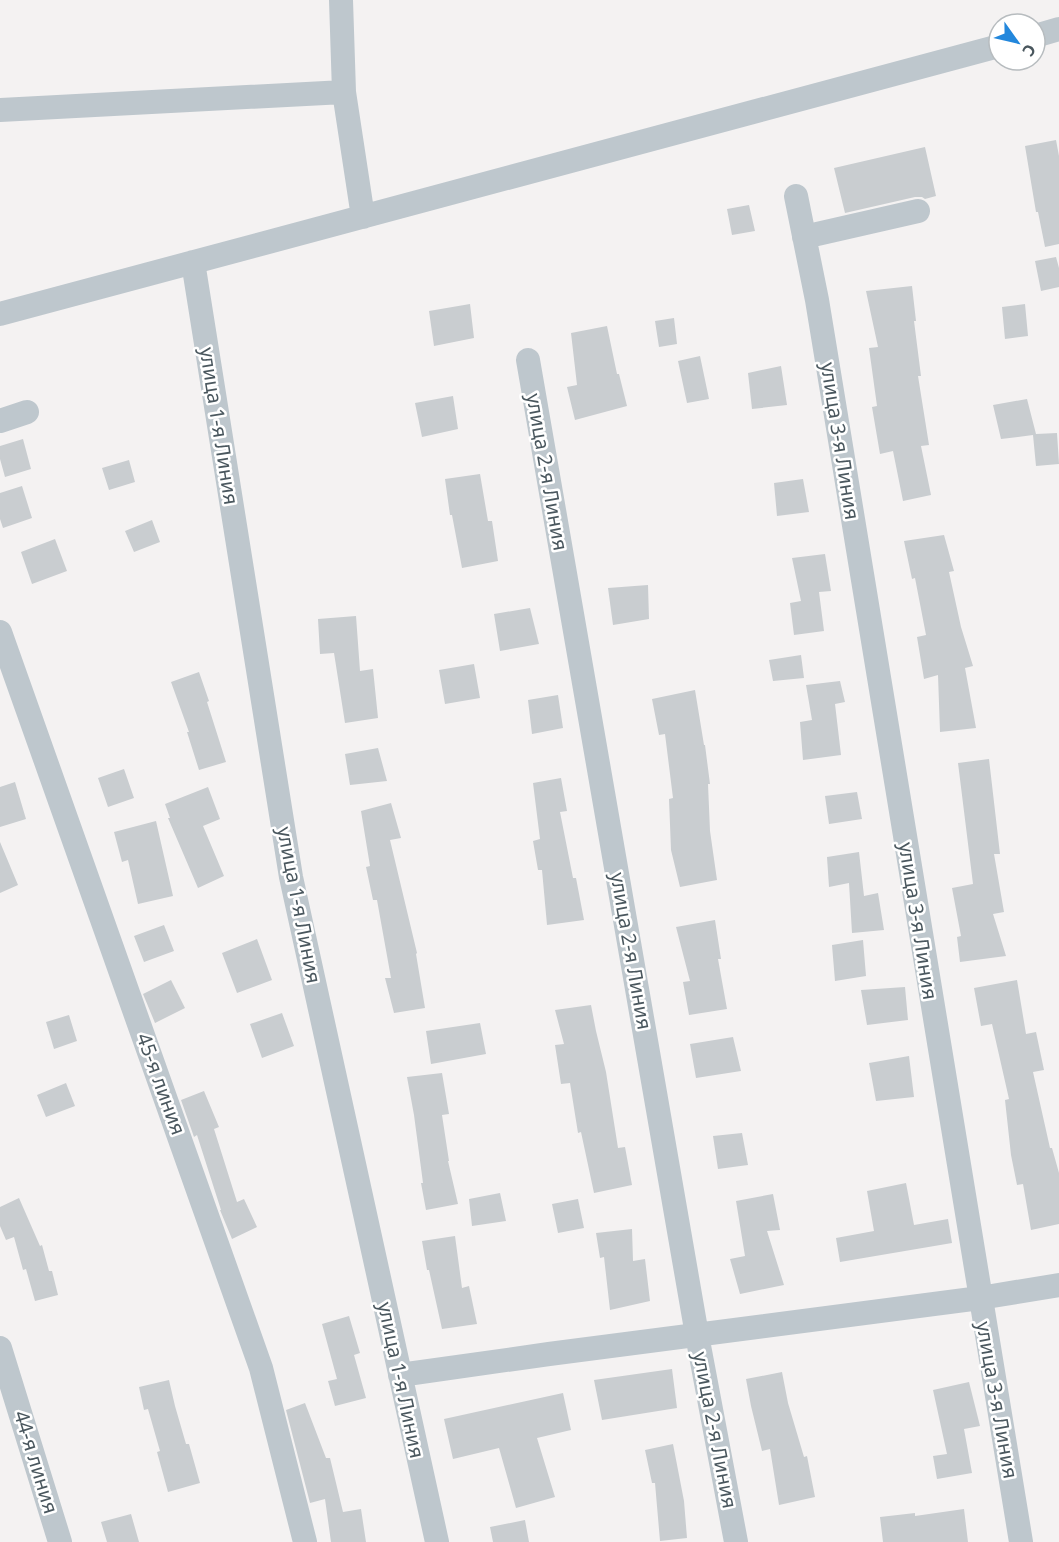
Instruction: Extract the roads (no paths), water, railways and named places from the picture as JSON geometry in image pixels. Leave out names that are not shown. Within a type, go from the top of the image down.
[{"type":"street","points":[[341,0],[344,92],[363,217]]},
{"type":"street","points":[[0,314],[987,48]]},
{"type":"street","points":[[0,110],[344,92]]},
{"type":"street","name":"улица 3-я Линия","points":[[796,196],[817,300],[1021,1542]]},
{"type":"street","points":[[804,237],[918,211]]},
{"type":"street","name":"улица 1-я Линия","points":[[193,262],[291,877],[437,1542]]},
{"type":"street","name":"улица 2-я Линия","points":[[528,360],[736,1542]]},
{"type":"street","points":[[0,421],[27,412]]},
{"type":"street","name":"45-я линия","points":[[0,632],[261,1368],[305,1542]]},
{"type":"street","points":[[400,1375],[980,1298],[1059,1285]]},
{"type":"street","name":"44-я линия","points":[[0,1348],[60,1542]]}]
